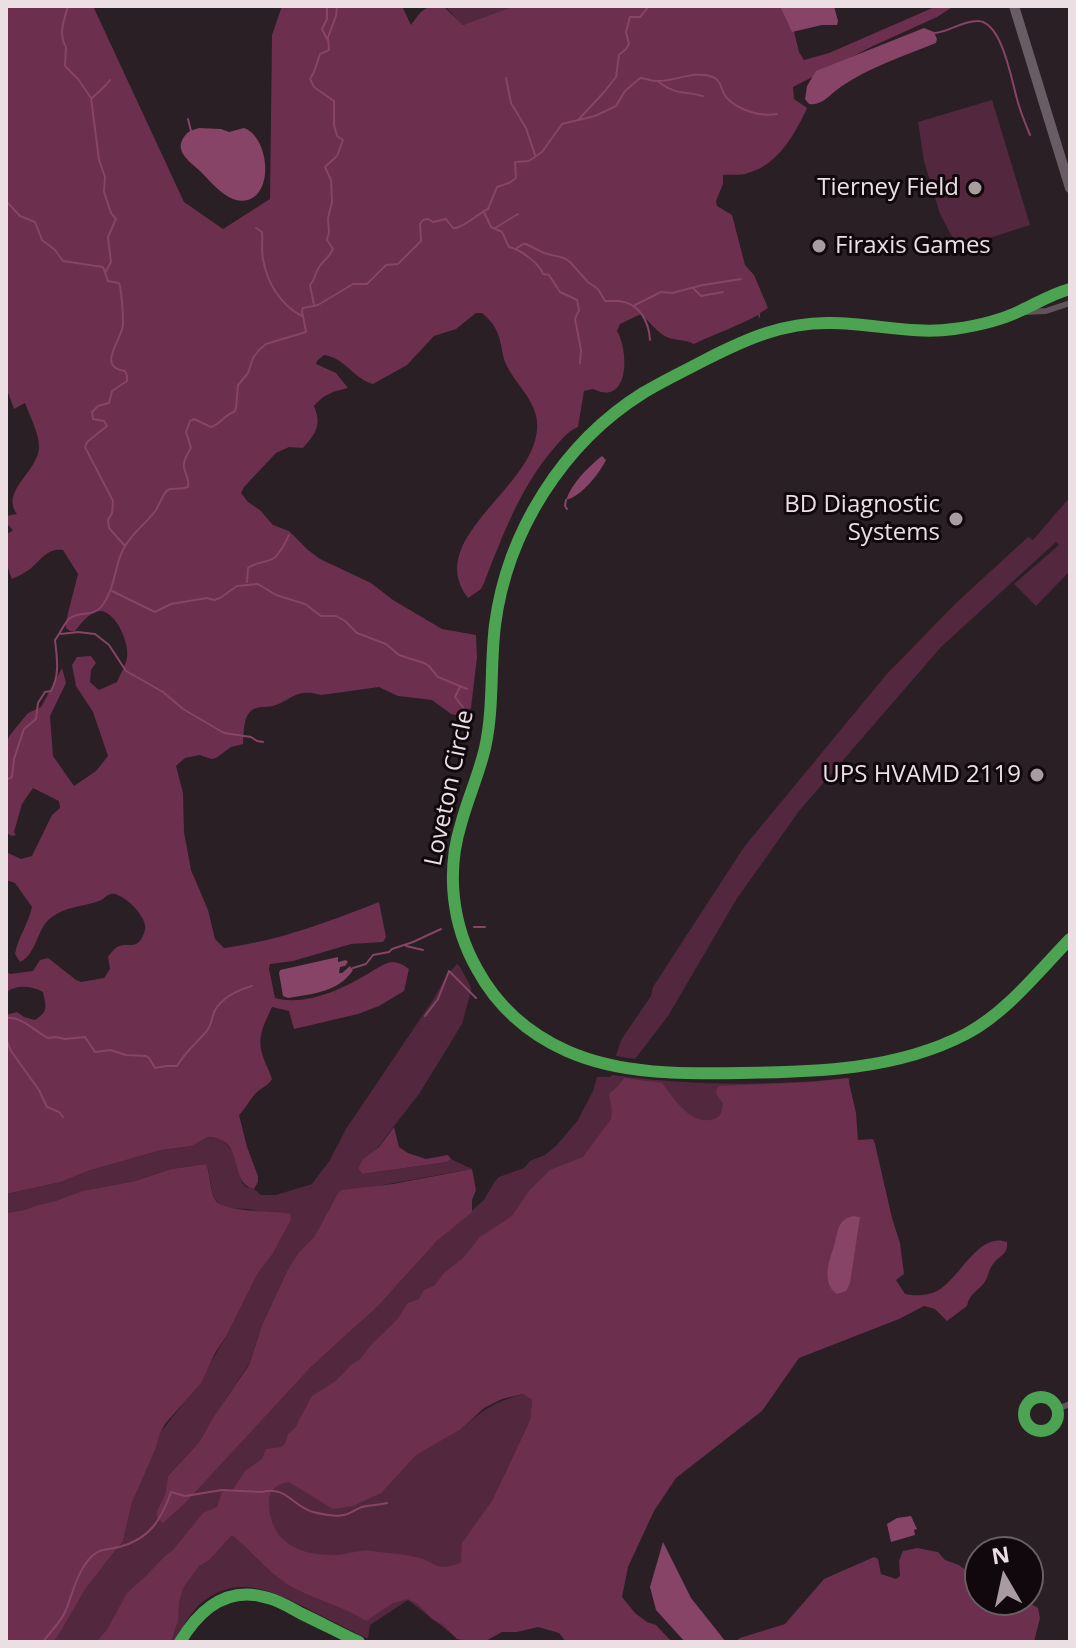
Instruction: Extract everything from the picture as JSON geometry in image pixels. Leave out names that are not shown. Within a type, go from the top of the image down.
[{"type":"main road","points":[[1014,6],[1070,188]]},
{"type":"street","name":"Loveton Circle","points":[[1070,289],[1049,295],[1019,312],[971,326],[938,331],[832,323],[774,329],[740,342],[657,385],[618,411],[583,443],[537,503],[508,567],[496,619],[487,740],[456,842],[453,868],[454,895],[462,936],[477,969],[504,1006],[526,1027],[554,1045],[582,1057],[618,1066],[667,1072],[824,1071],[873,1064],[922,1051],[969,1032],[995,1015],[1070,939]]},
{"type":"street","name":"Loveton Circle","points":[[1019,312],[1046,311],[1070,303]]},
{"type":"street","points":[[1039,1397],[1050,1400],[1057,1409],[1054,1424],[1045,1430],[1030,1427],[1025,1418],[1025,1407],[1039,1397]]},
{"type":"street","points":[[1057,1409],[1070,1404]]},
{"type":"street","points":[[180,1642],[206,1608],[226,1598],[249,1594],[279,1602],[359,1642]]},
{"type":"shaded area","points":[[6,6],[93,6],[184,202],[223,229],[270,199],[272,35],[282,6],[402,6],[411,25],[424,10],[443,6],[463,25],[515,6],[788,6],[799,52],[804,60],[829,53],[937,6],[954,6],[793,87],[794,99],[807,108],[791,138],[777,156],[759,169],[723,175],[716,201],[717,206],[732,215],[745,265],[754,275],[768,308],[760,313],[760,319],[758,315],[694,344],[665,336],[641,314],[620,324],[617,331],[624,351],[624,363],[620,384],[614,390],[605,392],[593,389],[584,391],[578,427],[560,441],[532,478],[481,589],[468,598],[458,575],[460,553],[471,532],[522,467],[534,444],[537,421],[528,397],[505,362],[493,325],[482,313],[476,313],[456,329],[434,336],[407,365],[373,384],[331,357],[324,355],[317,361],[316,364],[336,373],[348,388],[330,394],[314,406],[316,428],[303,448],[289,447],[276,453],[241,493],[273,525],[289,531],[320,559],[371,583],[442,629],[476,635],[477,657],[471,708],[466,714],[451,714],[432,700],[398,696],[379,687],[321,695],[305,693],[273,706],[251,710],[244,728],[243,744],[231,747],[216,758],[200,755],[185,758],[176,766],[183,793],[184,832],[191,870],[208,910],[215,939],[224,948],[283,936],[379,902],[386,937],[383,942],[351,944],[293,961],[270,964],[275,998],[297,1000],[321,996],[392,962],[409,969],[404,991],[358,1014],[294,1029],[289,1011],[272,1007],[260,1040],[272,1079],[239,1115],[258,1176],[254,1189],[241,1178],[227,1144],[207,1137],[192,1146],[161,1150],[61,1182],[6,1194],[6,1015],[17,1012],[35,1020],[43,1014],[45,1005],[43,992],[34,988],[19,987],[6,993],[6,971],[10,974],[33,971],[40,960],[48,958],[81,982],[104,978],[110,969],[110,954],[121,945],[139,942],[145,925],[131,904],[120,896],[110,894],[99,901],[57,913],[43,927],[26,958],[20,962],[15,954],[32,907],[15,883],[6,880],[6,852],[21,859],[32,856],[52,815],[60,808],[59,801],[33,788],[22,804],[14,832],[16,835],[6,833],[6,743],[28,713],[41,707],[62,668],[66,683],[50,716],[53,756],[74,786],[96,771],[108,756],[93,712],[76,686],[72,665],[77,657],[91,656],[96,663],[91,670],[90,682],[99,690],[117,682],[127,652],[121,629],[106,612],[92,614],[75,631],[66,628],[78,574],[63,550],[48,553],[12,579],[8,568],[6,532],[13,530],[6,523],[6,516],[17,514],[13,497],[33,464],[39,446],[25,403],[14,409],[6,387]]},
{"type":"shaded area","points":[[445,6],[519,6],[462,25]]},
{"type":"shaded area","points":[[780,6],[834,6],[837,25],[792,32]]},
{"type":"shaded area","points":[[924,28],[934,32],[936,43],[864,73],[819,103],[809,104],[805,99],[807,86],[816,71]]},
{"type":"shaded area","name":"Tierney Field","points":[[992,100],[1030,225],[958,248],[940,214],[924,161],[918,122]]},
{"type":"shaded area","points":[[199,128],[229,132],[244,128],[252,133],[259,142],[265,164],[265,176],[257,195],[241,201],[228,196],[185,157],[181,142],[187,133]]},
{"type":"shaded area","points":[[602,456],[606,460],[594,478],[578,494],[566,500],[581,476]]},
{"type":"shaded area","points":[[1070,497],[1070,571],[1036,606],[1014,584],[1059,545],[1056,542],[941,647],[799,811],[736,900],[668,1016],[635,1059],[616,1056],[621,1040],[651,996],[653,987],[744,847],[886,675],[956,603],[1028,537],[1033,540]]},
{"type":"shaded area","points":[[338,957],[338,962],[348,962],[340,967],[339,973],[350,966],[353,970],[340,983],[315,993],[288,998],[283,996],[280,970]]},
{"type":"shaded area","points":[[457,964],[471,991],[462,1024],[419,1094],[358,1168],[362,1174],[451,1159],[472,1169],[338,1193],[314,1237],[288,1269],[262,1325],[249,1364],[200,1441],[168,1476],[165,1494],[157,1511],[199,1487],[311,1367],[378,1306],[437,1241],[484,1200],[499,1177],[524,1168],[557,1145],[578,1120],[597,1077],[612,1075],[731,1084],[850,1078],[795,1364],[694,1321],[411,1396],[461,1429],[497,1403],[524,1394],[532,1400],[530,1420],[499,1486],[654,1642],[590,1642],[515,1604],[481,1641],[462,1642],[408,1600],[370,1625],[368,1639],[269,1591],[240,1587],[212,1595],[198,1606],[173,1642],[6,1642],[105,1564],[123,1541],[132,1503],[160,1433],[197,1386],[258,1273],[289,1224],[258,1211],[229,1208],[221,1204],[213,1193],[206,1164],[171,1169],[6,1213],[6,1194],[61,1182],[161,1150],[192,1146],[206,1137],[222,1139],[234,1153],[242,1183],[261,1195],[276,1195],[312,1184]]},
{"type":"shaded area","points":[[624,1078],[662,1083],[684,1110],[698,1119],[706,1120],[717,1118],[721,1113],[723,1103],[716,1090],[719,1086],[848,1078],[858,1140],[873,1139],[875,1144],[900,1243],[904,1274],[896,1280],[905,1294],[921,1295],[937,1291],[987,1243],[997,1240],[1007,1242],[1006,1250],[992,1265],[986,1280],[967,1306],[947,1321],[935,1309],[924,1306],[899,1319],[799,1358],[762,1411],[676,1478],[654,1511],[628,1567],[622,1597],[635,1613],[656,1625],[672,1642],[566,1642],[559,1633],[538,1627],[502,1632],[484,1642],[457,1639],[418,1604],[408,1599],[393,1603],[366,1621],[287,1584],[232,1535],[209,1560],[199,1566],[183,1588],[178,1623],[169,1642],[96,1642],[107,1630],[127,1593],[173,1550],[203,1513],[217,1507],[222,1492],[232,1491],[245,1471],[262,1459],[266,1449],[285,1444],[312,1396],[337,1380],[360,1359],[396,1321],[408,1303],[419,1299],[424,1290],[434,1286],[480,1237],[512,1216],[529,1191],[550,1170],[583,1157],[611,1119],[609,1094]],"holes":[[[523,1394],[532,1400],[530,1420],[492,1501],[462,1543],[461,1563],[440,1567],[414,1557],[367,1551],[335,1555],[309,1553],[288,1543],[274,1526],[269,1500],[278,1485],[289,1482],[333,1509],[353,1506],[381,1493],[416,1455],[461,1429],[484,1408]]]},
{"type":"shaded area","points":[[394,1127],[399,1147],[408,1153],[426,1159],[448,1155],[451,1159],[362,1174],[358,1168],[363,1159],[379,1147]]},
{"type":"shaded area","points":[[206,1164],[212,1193],[221,1205],[290,1214],[289,1224],[258,1273],[201,1383],[160,1433],[132,1503],[123,1541],[85,1589],[53,1642],[6,1642],[6,1213],[171,1169]]},
{"type":"shaded area","points":[[472,1169],[476,1190],[472,1212],[437,1241],[378,1306],[311,1367],[184,1504],[163,1523],[157,1518],[168,1476],[200,1441],[249,1365],[262,1325],[288,1269],[314,1237],[338,1193]]},
{"type":"shaded area","points":[[853,1216],[860,1217],[850,1283],[846,1291],[837,1294],[829,1284],[829,1265],[840,1224]]},
{"type":"shaded area","points":[[911,1516],[917,1529],[914,1530],[915,1535],[891,1542],[887,1524],[897,1518]]},
{"type":"shaded area","points":[[663,1542],[691,1598],[726,1642],[685,1642],[656,1610],[650,1587]]},
{"type":"shaded area","points":[[917,1548],[938,1552],[945,1560],[964,1569],[964,1616],[1040,1616],[1034,1642],[735,1642],[785,1624],[824,1579],[874,1557],[878,1559],[881,1574],[896,1579],[900,1576],[899,1561],[903,1551]]},
{"type":"waterway","points":[[68,6],[62,32],[66,47],[65,66],[91,98],[99,160],[105,177],[104,192],[116,219],[108,237],[111,262],[106,271]]},
{"type":"waterway","points":[[314,305],[310,285],[333,249],[327,240],[332,202],[331,180],[325,167],[337,156],[343,140],[337,136],[334,125],[334,101],[314,87],[310,79],[320,54],[329,50],[328,37],[337,6]]},
{"type":"waterway","points":[[579,119],[616,77],[619,55],[629,44],[626,32],[630,17],[640,17],[649,6]]},
{"type":"waterway","points":[[327,8],[327,19],[322,29],[328,41]]},
{"type":"waterway","points":[[935,33],[977,21],[986,23],[993,30],[1004,53],[1030,135]]},
{"type":"waterway","points":[[6,780],[12,777],[14,759],[24,729],[36,719],[38,703],[54,685],[57,666],[55,640],[63,627],[73,616],[94,612],[102,606],[128,542],[156,510],[168,490],[188,487],[184,464],[191,448],[186,432],[190,421],[194,419],[211,427],[234,412],[238,385],[248,373],[259,350],[266,344],[306,332],[303,308],[318,305],[353,284],[367,284],[386,265],[398,264],[421,241],[420,224],[423,220],[433,222],[446,219],[456,228],[488,209],[497,187],[516,178],[515,162],[529,161],[542,152],[562,124],[595,116],[616,106],[625,91],[640,78],[665,81],[706,75],[716,79],[726,97],[736,106],[757,113],[777,114]]},
{"type":"waterway","points":[[506,78],[511,103],[526,128],[535,155]]},
{"type":"waterway","points":[[92,98],[110,80]]},
{"type":"waterway","points":[[659,82],[675,91],[703,96]]},
{"type":"waterway","points":[[188,119],[191,131]]},
{"type":"waterway","points":[[6,201],[20,216],[35,222],[42,240],[63,261],[103,267],[108,281],[119,283],[123,324],[111,358],[116,368],[125,371],[127,381],[112,391],[109,403],[98,406],[92,412],[93,419],[104,421],[107,426],[85,447],[113,501],[109,528],[125,546]]},
{"type":"waterway","points":[[484,212],[491,227],[502,232],[509,247],[534,262],[543,274],[549,275],[560,292],[577,300],[579,310],[575,319],[581,350],[580,363]]},
{"type":"waterway","points":[[495,228],[518,214]]},
{"type":"waterway","points":[[256,228],[262,232],[262,256],[271,284],[287,306],[302,316]]},
{"type":"waterway","points":[[517,248],[526,244],[570,262],[598,289],[605,301],[626,302],[637,309],[648,326],[650,340]]},
{"type":"waterway","points":[[635,305],[661,292],[672,293],[741,279]]},
{"type":"waterway","points":[[694,289],[701,296],[723,292]]},
{"type":"waterway","points":[[566,500],[567,509]]},
{"type":"waterway","points":[[247,582],[248,568],[274,558],[289,535]]},
{"type":"waterway","points":[[112,591],[155,612],[171,604],[207,598],[214,600],[237,586],[258,584],[276,595],[305,604],[321,616],[336,616],[357,633],[386,644],[399,655],[424,663],[438,677],[467,689]]},
{"type":"waterway","points":[[61,634],[95,634],[109,645],[126,671],[163,692],[183,709],[224,733],[263,742]]},
{"type":"waterway","points":[[460,687],[455,697],[471,718]]},
{"type":"waterway","points":[[474,927],[485,927]]},
{"type":"waterway","points":[[353,968],[366,964],[373,955],[389,952],[441,929]]},
{"type":"waterway","points":[[406,946],[423,950]]},
{"type":"waterway","points":[[425,1016],[438,999],[449,971],[476,998]]},
{"type":"waterway","points":[[6,1018],[23,1022],[48,1038],[85,1037],[95,1052],[110,1050],[146,1056],[155,1068],[177,1066],[207,1031],[218,1005],[252,986]]},
{"type":"waterway","points":[[6,1039],[47,1107],[63,1117]]},
{"type":"waterway","points":[[43,1642],[63,1616],[78,1577],[91,1557],[139,1539],[158,1520],[171,1492],[185,1496],[222,1490],[277,1491],[306,1509],[333,1515],[387,1503]]},
{"type":"cycle path","points":[[1070,289],[1006,317],[954,329],[923,331],[814,323],[766,333],[720,352],[643,393],[588,437],[544,493],[512,557],[495,625],[488,733],[456,842],[453,879],[462,935],[477,969],[504,1007],[527,1027],[567,1051],[631,1069],[697,1073],[799,1072],[856,1067],[912,1055],[966,1034],[995,1015],[1070,939]]},
{"type":"cycle path","points":[[1041,1397],[1053,1402],[1058,1414],[1053,1426],[1041,1431],[1029,1426],[1024,1414],[1029,1402],[1041,1397]]},
{"type":"cycle path","points":[[180,1642],[205,1611],[216,1603],[240,1595],[253,1595],[281,1603],[359,1642]]},
{"type":"place","name":"Tierney Field","points":[[975,188]]},
{"type":"place","name":"Firaxis Games","points":[[819,246]]},
{"type":"place","name":"BD Diagnostic Systems","points":[[956,519]]},
{"type":"place","name":"UPS HVAMD 2119","points":[[1037,775]]}]
